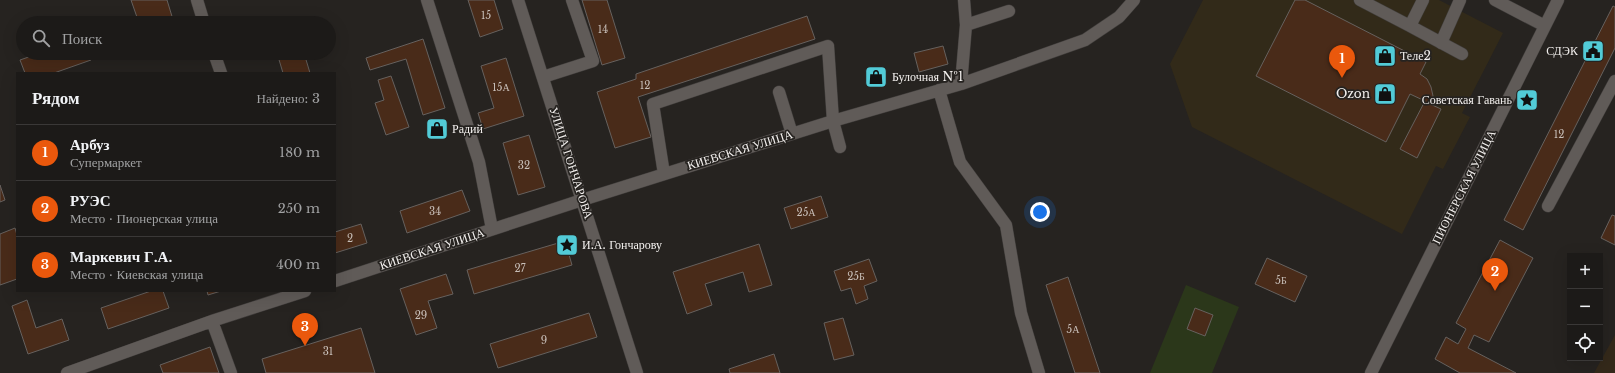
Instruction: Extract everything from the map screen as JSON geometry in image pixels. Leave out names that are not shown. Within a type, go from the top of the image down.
[{"type":"street","points":[[197,0],[202,16]]},
{"type":"street","points":[[427,0],[479,162],[492,229]]},
{"type":"street","name":"УЛИЦА ГОНЧАРОВА","points":[[518,0],[637,373]]},
{"type":"street","points":[[543,77],[593,62],[572,0]]},
{"type":"street","points":[[961,84],[966,25],[964,0]]},
{"type":"street","name":"КИЕВСКАЯ УЛИЦА","points":[[336,281],[664,174],[961,84],[1085,40],[1119,17],[1134,0]]},
{"type":"street","points":[[1360,0],[1462,54]]},
{"type":"street","points":[[1410,26],[1423,0]]},
{"type":"street","points":[[1441,43],[1460,0]]},
{"type":"street","points":[[1496,0],[1545,26]]},
{"type":"street","name":"ПИОНЕРСКАЯ УЛИЦА","points":[[1371,373],[1558,0]]},
{"type":"street","points":[[966,25],[1009,11]]},
{"type":"street","points":[[664,174],[653,104],[828,46],[833,122],[840,146]]},
{"type":"street","points":[[216,60],[221,72]]},
{"type":"street","points":[[1548,206],[1615,80]]},
{"type":"street","points":[[939,90],[960,162],[1006,225],[1021,313],[1039,373]]},
{"type":"street","points":[[779,92],[792,134]]},
{"type":"street","points":[[67,373],[212,320],[298,292]]},
{"type":"street","points":[[212,320],[231,373]]},
{"type":"shaded area","points":[[1203,0],[1439,0],[1503,33],[1462,113],[1470,117],[1443,169],[1436,166],[1402,234],[1192,127],[1170,64]]},
{"type":"shaded area","points":[[1615,335],[1615,373],[1594,373],[1601,361],[1603,361],[1603,357]]},
{"type":"green space","points":[[1186,285],[1239,307],[1212,373],[1150,373]]},
{"type":"building","points":[[131,0],[167,0],[172,16],[137,16]]},
{"type":"building","points":[[468,0],[494,0],[503,29],[480,37]]},
{"type":"building","points":[[582,0],[607,0],[625,58],[602,65]]},
{"type":"building","points":[[1295,0],[1305,0],[1426,62],[1420,74],[1427,79],[1431,87],[1433,96],[1430,104],[1441,109],[1417,158],[1400,149],[1425,101],[1410,94],[1386,142],[1256,76]]},
{"type":"building","points":[[1613,6],[1615,7],[1615,48],[1523,230],[1504,220]]},
{"type":"building","points":[[807,16],[815,39],[638,97],[651,137],[615,148],[597,92],[636,79],[636,74]]},
{"type":"building","points":[[423,39],[445,108],[423,115],[406,59],[370,70],[366,58]]},
{"type":"building","points":[[943,46],[948,64],[919,72],[914,53]]},
{"type":"building","points":[[506,58],[524,116],[483,129],[478,113],[494,108],[481,66]]},
{"type":"building","points":[[20,60],[91,60],[57,72],[25,72]]},
{"type":"building","points":[[279,60],[306,60],[310,72],[283,72]]},
{"type":"building","points":[[391,76],[409,127],[386,135],[375,103],[384,100],[378,80]]},
{"type":"building","points":[[529,135],[545,187],[518,195],[503,143]]},
{"type":"building","points":[[0,185],[5,200],[0,202]]},
{"type":"building","points":[[462,190],[470,211],[407,233],[400,211]]},
{"type":"building","points":[[821,196],[828,217],[791,229],[784,208]]},
{"type":"building","points":[[1612,215],[1615,216],[1615,245],[1601,238]]},
{"type":"building","points":[[361,224],[367,243],[336,253],[336,232]]},
{"type":"building","points":[[15,228],[16,232],[16,279],[0,285],[0,234]]},
{"type":"building","points":[[1500,240],[1533,258],[1489,342],[1474,335],[1468,348],[1516,373],[1460,373],[1435,359],[1446,337],[1458,344],[1466,329],[1456,323]]},
{"type":"building","points":[[565,241],[572,265],[474,294],[467,270]]},
{"type":"building","points":[[759,244],[772,285],[749,292],[743,272],[705,284],[712,305],[687,314],[673,272]]},
{"type":"building","points":[[1267,258],[1307,276],[1295,302],[1255,284]]},
{"type":"building","points":[[869,259],[877,281],[864,286],[868,299],[856,304],[851,288],[841,291],[834,271]]},
{"type":"building","points":[[446,274],[453,294],[428,301],[437,328],[416,335],[400,289]]},
{"type":"building","points":[[1068,277],[1100,373],[1075,373],[1046,285]]},
{"type":"building","points":[[148,292],[163,292],[169,308],[108,329],[101,308]]},
{"type":"building","points":[[207,292],[218,292],[208,295]]},
{"type":"building","points":[[27,300],[36,328],[62,319],[69,340],[28,354],[12,306]]},
{"type":"building","points":[[1195,308],[1213,315],[1205,336],[1187,329]]},
{"type":"building","points":[[589,313],[597,337],[498,368],[490,344]]},
{"type":"building","points":[[843,318],[854,355],[834,360],[824,323]]},
{"type":"building","points":[[361,328],[375,373],[266,373],[262,359]]},
{"type":"building","points":[[210,347],[219,373],[163,373],[160,365]]},
{"type":"building","points":[[774,354],[780,373],[730,373],[729,369]]},
{"type":"place","name":"СДЭК","points":[[1593,51]]},
{"type":"place","name":"Теле2","points":[[1385,56]]},
{"type":"place","name":"Булочная №1","points":[[876,77]]},
{"type":"place","name":"Арбуз","points":[[1342,78]]},
{"type":"place","name":"Ozon","points":[[1385,94]]},
{"type":"place","name":"Советская Гавань","points":[[1527,100]]},
{"type":"place","name":"Радий","points":[[437,129]]},
{"type":"place","name":"И.А. Гончарову","points":[[567,245]]},
{"type":"place","name":"РУЭС","points":[[1495,291]]},
{"type":"place","name":"Маркевич Г.А.","points":[[305,346]]}]
